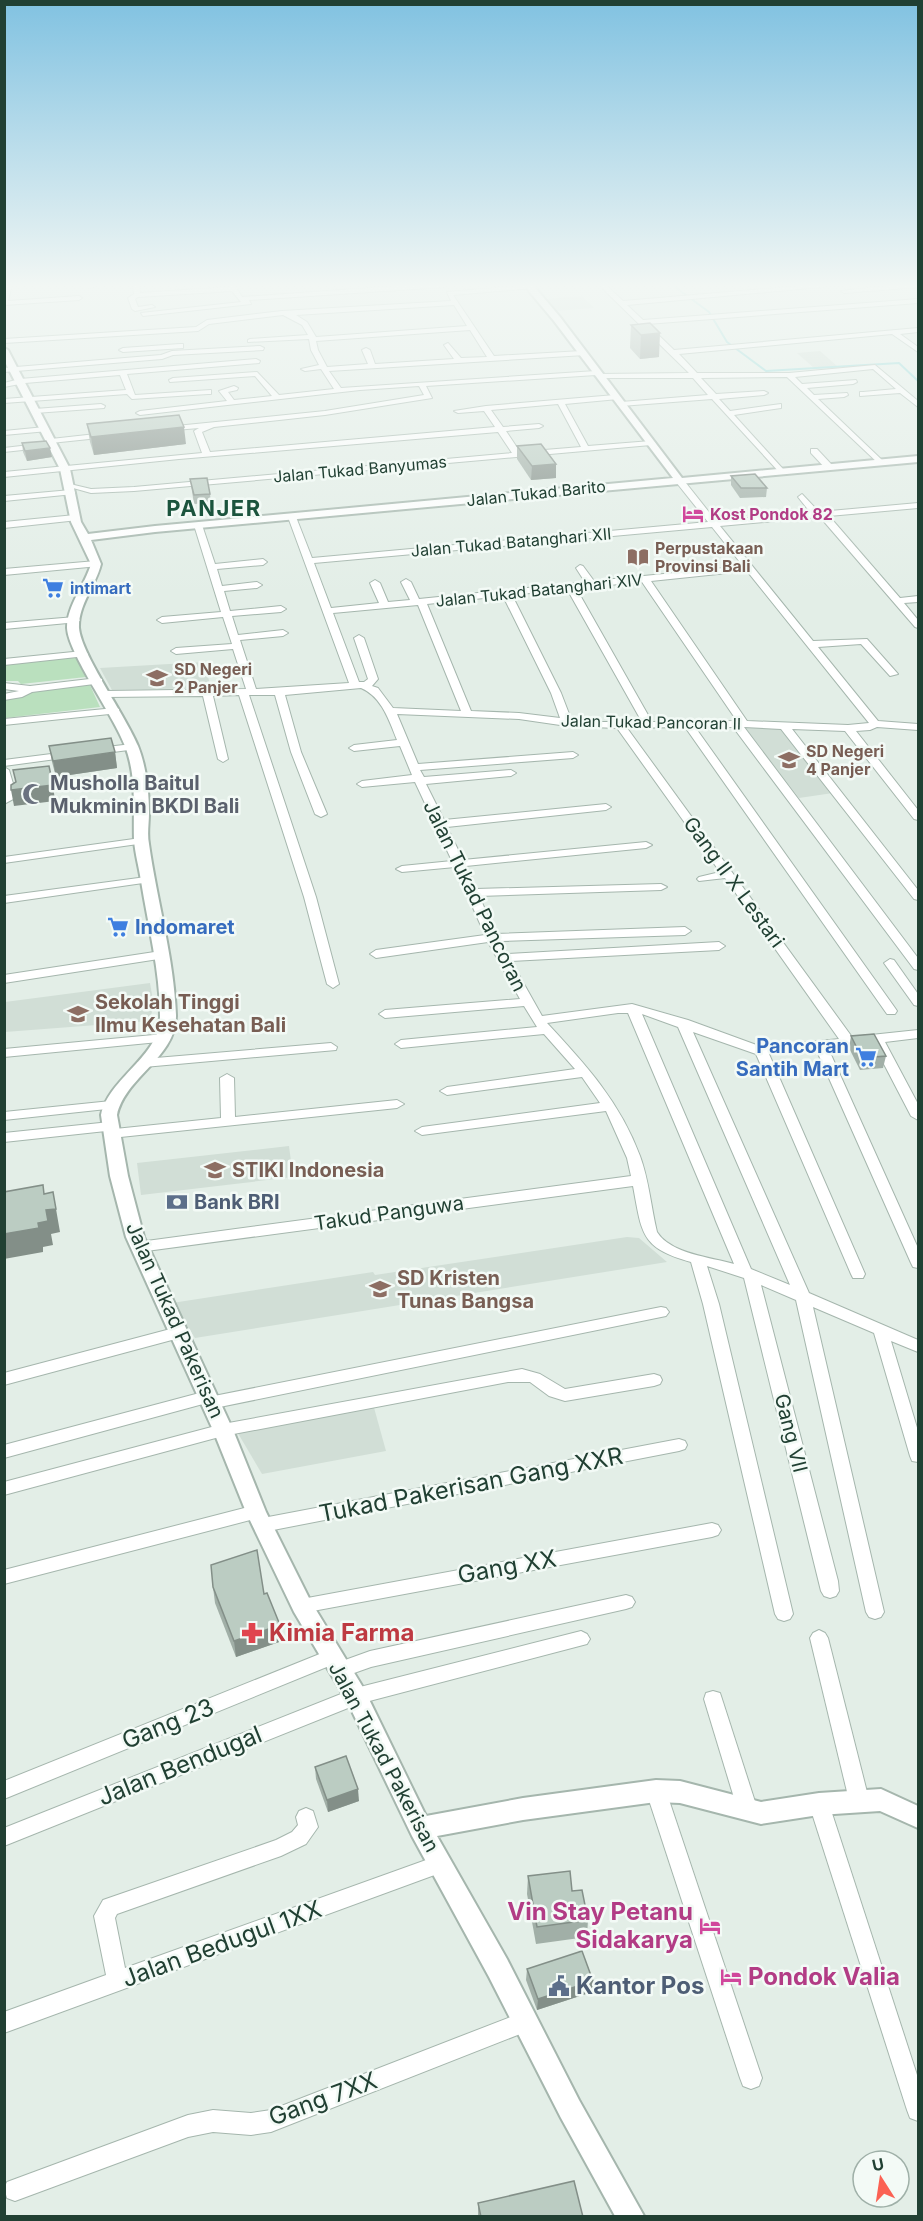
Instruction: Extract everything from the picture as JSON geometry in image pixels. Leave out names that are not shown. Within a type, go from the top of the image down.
[{"type":"street","points":[[4,1116],[111,1105],[164,1038],[168,1016],[161,955],[146,880],[141,841],[142,795],[132,747],[109,694],[76,640],[75,620],[96,564],[80,530],[65,469],[23,388]]},
{"type":"street","points":[[127,388],[132,397],[212,399],[232,403],[371,388]]},
{"type":"street","points":[[232,403],[222,391],[234,388]]},
{"type":"street","points":[[268,388],[277,398]]},
{"type":"street","points":[[156,430],[325,413],[429,396],[423,388]]},
{"type":"street","points":[[608,388],[679,480],[875,723]]},
{"type":"street","points":[[707,388],[780,471]]},
{"type":"street","points":[[803,388],[879,462]]},
{"type":"street","points":[[899,388],[918,405]]},
{"type":"street","points":[[863,394],[903,391]]},
{"type":"street","points":[[4,401],[32,405],[62,396],[128,392]]},
{"type":"street","points":[[458,411],[560,402],[764,393]]},
{"type":"street","points":[[812,397],[844,395]]},
{"type":"street","points":[[212,399],[226,423]]},
{"type":"street","points":[[140,413],[212,399]]},
{"type":"street","points":[[560,402],[586,449]]},
{"type":"street","points":[[4,408],[32,405],[101,406]]},
{"type":"street","points":[[729,413],[778,406]]},
{"type":"street","points":[[486,408],[517,454]]},
{"type":"street","points":[[207,454],[198,431],[226,423]]},
{"type":"street","points":[[4,475],[207,454],[538,426]]},
{"type":"street","points":[[4,433],[45,429]]},
{"type":"street","points":[[4,450],[110,435]]},
{"type":"street","name":"Jalan Tukad Banyumas","points":[[4,499],[71,489],[91,491],[134,489],[651,443]]},
{"type":"street","points":[[814,451],[829,466]]},
{"type":"street","name":"Jalan Tukad Barito","points":[[80,530],[155,529],[918,459]]},
{"type":"street","points":[[801,497],[819,514],[918,625]]},
{"type":"street","name":"Jalan Tukad Batanghari XII","points":[[308,561],[918,505]]},
{"type":"street","points":[[292,517],[360,686]]},
{"type":"street","points":[[4,525],[80,530]]},
{"type":"street","points":[[198,525],[236,642],[248,692],[310,897],[333,984]]},
{"type":"street","points":[[210,567],[263,562]]},
{"type":"street","points":[[4,572],[96,564]]},
{"type":"street","points":[[580,568],[591,584]]},
{"type":"street","name":"Jalan Tukad Batanghari XIV","points":[[328,611],[750,568]]},
{"type":"street","points":[[645,579],[740,724],[918,966]]},
{"type":"street","points":[[406,582],[419,602],[468,714]]},
{"type":"street","points":[[375,583],[385,605]]},
{"type":"street","points":[[218,589],[257,585]]},
{"type":"street","points":[[570,586],[649,725]]},
{"type":"street","points":[[506,593],[556,693],[567,723]]},
{"type":"street","points":[[896,601],[918,599]]},
{"type":"street","points":[[162,620],[281,609]]},
{"type":"street","points":[[4,626],[75,620]]},
{"type":"street","points":[[176,651],[283,633]]},
{"type":"street","points":[[4,686],[109,694],[279,692],[360,686],[373,680],[359,638]]},
{"type":"street","points":[[813,644],[864,641],[893,674]]},
{"type":"street","points":[[4,662],[83,654]]},
{"type":"street","name":"Jalan Tukad Pancoran","points":[[360,686],[374,690],[390,711],[492,938],[528,1002],[542,1025],[585,1072],[611,1106],[634,1158],[650,1232],[655,1240],[670,1251],[748,1274],[918,1346]]},
{"type":"street","points":[[4,697],[18,695],[30,689]]},
{"type":"street","points":[[207,692],[223,759]]},
{"type":"street","points":[[279,692],[296,752],[321,814]]},
{"type":"street","points":[[4,722],[109,694]]},
{"type":"street","name":"Jalan Tukad Pancoran II","points":[[390,711],[519,717],[567,723],[620,725],[740,724],[848,728],[870,727],[875,723],[918,727]]},
{"type":"street","name":"Gang II X Lestari","points":[[620,725],[847,1040]]},
{"type":"street","points":[[688,725],[891,1011]]},
{"type":"street","points":[[783,725],[918,897]]},
{"type":"street","points":[[848,728],[918,817]]},
{"type":"street","points":[[354,748],[405,742]]},
{"type":"street","points":[[4,763],[132,747]]},
{"type":"street","points":[[362,784],[573,755]]},
{"type":"street","points":[[4,770],[12,797],[4,801]]},
{"type":"street","points":[[418,776],[511,773]]},
{"type":"street","points":[[441,824],[606,807]]},
{"type":"street","points":[[4,860],[141,841]]},
{"type":"street","points":[[402,869],[646,846]]},
{"type":"street","points":[[703,879],[729,874]]},
{"type":"street","points":[[4,900],[146,880]]},
{"type":"street","points":[[472,893],[661,887]]},
{"type":"street","points":[[376,954],[492,938],[685,931]]},
{"type":"street","points":[[502,958],[719,946]]},
{"type":"street","points":[[4,979],[161,955]]},
{"type":"street","points":[[890,963],[918,1002]]},
{"type":"street","points":[[385,1014],[528,1002]]},
{"type":"street","points":[[401,1044],[542,1025],[632,1008],[657,1014],[761,1051],[918,1034]]},
{"type":"street","name":"Gang VII","points":[[632,1008],[748,1274],[770,1346],[830,1591]]},
{"type":"street","points":[[683,1023],[803,1297],[875,1612]]},
{"type":"street","points":[[876,1037],[918,1116]]},
{"type":"street","points":[[4,1053],[164,1038]]},
{"type":"street","points":[[820,1044],[918,1263]]},
{"type":"street","points":[[144,1063],[331,1047]]},
{"type":"street","points":[[761,1051],[858,1274]]},
{"type":"street","points":[[447,1091],[585,1072]]},
{"type":"street","points":[[227,1078],[228,1122]]},
{"type":"street","points":[[4,1138],[228,1122],[397,1104]]},
{"type":"street","name":"Jalan Tukad Pakerisan","points":[[111,1105],[110,1130],[124,1199],[139,1247],[223,1430],[259,1519],[303,1606],[356,1696],[420,1828],[630,2217]]},
{"type":"street","points":[[422,1131],[611,1106]]},
{"type":"street","name":"Takud Panguwa","points":[[139,1247],[639,1179]]},
{"type":"street","points":[[697,1259],[718,1333],[784,1614]]},
{"type":"street","points":[[4,1452],[208,1400],[660,1312]]},
{"type":"street","points":[[880,1329],[918,1456]]},
{"type":"street","points":[[4,1379],[178,1333]]},
{"type":"street","points":[[4,1489],[223,1430],[516,1375],[527,1375],[540,1380],[552,1392],[565,1395],[654,1380]]},
{"type":"street","name":"Tukad Pakerisan Gang XXR","points":[[4,1577],[259,1519],[679,1445]]},
{"type":"street","name":"Gang XX","points":[[303,1606],[712,1530]]},
{"type":"street","name":"Gang 23","points":[[4,1790],[336,1664],[370,1659],[626,1602]]},
{"type":"street","points":[[819,1638],[859,1800]]},
{"type":"street","name":"Jalan Bendugal","points":[[4,1837],[356,1696],[581,1639]]},
{"type":"street","points":[[713,1699],[748,1811]]},
{"type":"street","points":[[420,1828],[523,1809],[656,1791],[680,1792],[761,1813],[819,1804],[882,1800],[918,1816]]},
{"type":"street","points":[[656,1791],[751,2078]]},
{"type":"street","points":[[819,1804],[918,2110]]},
{"type":"street","points":[[118,1982],[104,1916],[110,1907],[281,1847],[299,1838],[308,1827],[306,1817]]},
{"type":"street","name":"Jalan Bedugul 1XX","points":[[4,2024],[440,1864]]},
{"type":"street","name":"Gang 7XX","points":[[15,2190],[188,2126],[213,2121],[251,2124],[270,2121],[526,2022]]},
{"type":"shaded area","name":"SD Negeri 2 Panjer","points":[[204,662],[211,688],[112,690],[100,668]]},
{"type":"shaded area","name":"SD Negeri 4 Panjer","points":[[743,725],[782,726],[833,793],[799,798]]},
{"type":"shaded area","name":"Sekolah Tinggi Ilmu Kesehatan Bali","points":[[150,983],[154,1006],[149,1021],[5,1032],[5,1002]]},
{"type":"shaded area","name":"STIKI Indonesia","points":[[289,1146],[293,1177],[141,1195],[137,1163]]},
{"type":"shaded area","name":"SD Kristen Tunas Bangsa","points":[[627,1237],[639,1238],[667,1262],[195,1338],[172,1303],[373,1272],[375,1275]]},
{"type":"shaded area","points":[[373,1404],[386,1451],[262,1474],[236,1430]]},
{"type":"green space","points":[[75,655],[86,677],[21,684],[18,681],[5,681],[4,662]]},
{"type":"green space","points":[[89,683],[100,707],[5,718],[4,697]]},
{"type":"building","points":[[179,415],[184,427],[91,437],[87,424]]},
{"type":"building","points":[[46,441],[50,448],[25,451],[22,443]]},
{"type":"building","points":[[541,444],[556,464],[532,466],[517,446]]},
{"type":"building","points":[[755,474],[767,488],[741,488],[731,476]]},
{"type":"building","points":[[207,478],[210,494],[194,495],[190,479]]},
{"type":"building","points":[[111,738],[115,752],[53,761],[49,746]]},
{"type":"building","points":[[49,766],[53,785],[11,790],[11,785],[16,782],[13,770]]},
{"type":"building","points":[[874,1034],[886,1056],[862,1058],[851,1036]]},
{"type":"building","points":[[43,1185],[44,1194],[53,1192],[56,1209],[46,1210],[48,1221],[38,1223],[39,1228],[4,1234],[4,1192]]},
{"type":"building","points":[[257,1550],[264,1594],[267,1593],[280,1625],[234,1641],[213,1587],[211,1565]]},
{"type":"building","points":[[346,1756],[358,1789],[327,1800],[315,1767]]},
{"type":"building","points":[[570,1871],[572,1891],[582,1890],[588,1920],[537,1927],[528,1876]]},
{"type":"building","name":"Kantor Pos","points":[[582,1951],[593,1981],[538,1999],[527,1969]]},
{"type":"building","points":[[574,2181],[583,2217],[481,2217],[478,2203]]},
{"type":"place","name":"Kost Pondok 82","points":[[693,514]]},
{"type":"place","name":"Perpustakaan Provinsi Bali","points":[[638,557]]},
{"type":"place","name":"intimart","points":[[53,588]]},
{"type":"place","name":"SD Negeri 2 Panjer","points":[[157,678]]},
{"type":"place","name":"SD Negeri 4 Panjer","points":[[789,760]]},
{"type":"place","name":"Musholla Baitul Mukminin BKDI Bali","points":[[33,794]]},
{"type":"place","name":"Indomaret","points":[[118,927]]},
{"type":"place","name":"Sekolah Tinggi Ilmu Kesehatan Bali","points":[[78,1014]]},
{"type":"place","name":"Pancoran Santih Mart","points":[[866,1057]]},
{"type":"place","name":"STIKI Indonesia","points":[[215,1170]]},
{"type":"place","name":"Bank BRI","points":[[177,1202]]},
{"type":"place","name":"SD Kristen Tunas Bangsa","points":[[380,1289]]},
{"type":"place","name":"Kimia Farma","points":[[252,1633]]},
{"type":"place","name":"Vin Stay Petanu Sidakarya","points":[[710,1926]]},
{"type":"place","name":"Pondok Valia","points":[[731,1977]]},
{"type":"place","name":"Kantor Pos","points":[[559,1986]]},
{"type":"district","name":"PANJER","points":[[214,508]]}]
